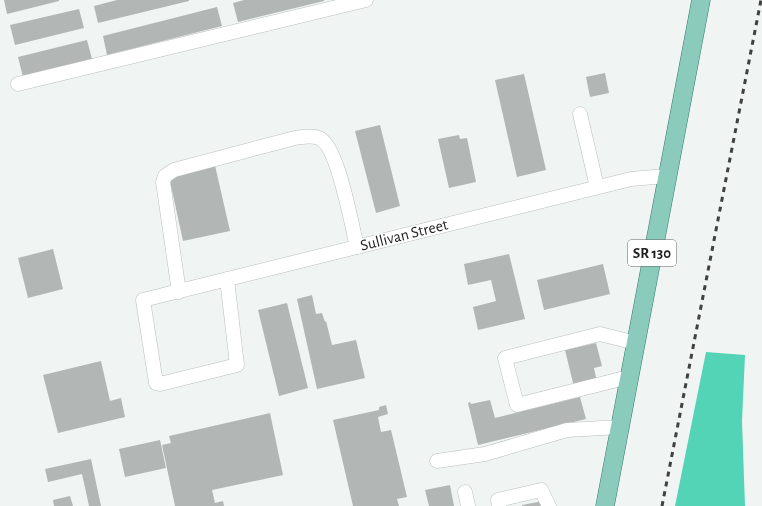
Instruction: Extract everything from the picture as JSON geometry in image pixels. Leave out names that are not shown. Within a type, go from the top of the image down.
[{"type":"main road","name":"SR 130","points":[[605,506],[666,176],[701,0]]},
{"type":"street","points":[[18,84],[366,0]]},
{"type":"street","points":[[580,114],[597,187]]},
{"type":"street","points":[[179,292],[163,182],[165,176],[174,170],[295,138],[306,136],[320,138],[327,144],[337,164],[357,247]]},
{"type":"street","name":"Sullivan Street","points":[[227,279],[237,365],[160,384],[156,383],[143,300],[179,292],[227,279],[597,187],[631,179],[666,176]]},
{"type":"street","points":[[629,377],[517,405],[505,358],[600,334],[636,343]]},
{"type":"street","points":[[437,461],[484,454],[567,430],[620,427]]},
{"type":"street","points":[[499,506],[498,500],[541,490],[549,506]]},
{"type":"street","points":[[465,492],[468,506]]},
{"type":"green space","points":[[706,352],[745,355],[742,421],[745,506],[675,506]]},
{"type":"building","points":[[4,0],[59,0],[59,1],[7,14]]},
{"type":"building","points":[[117,0],[189,1],[98,23],[94,6]]},
{"type":"building","points":[[244,0],[324,1],[238,22],[233,3]]},
{"type":"building","points":[[217,7],[222,26],[107,55],[103,36]]},
{"type":"building","points":[[79,9],[84,28],[15,45],[10,25]]},
{"type":"building","points":[[87,40],[92,59],[23,77],[18,57]]},
{"type":"building","points":[[605,73],[609,93],[590,97],[586,77]]},
{"type":"building","points":[[524,74],[546,170],[517,177],[495,80]]},
{"type":"building","points":[[380,125],[400,206],[376,213],[355,131]]},
{"type":"building","points":[[459,135],[460,139],[467,138],[476,182],[449,188],[438,139]]},
{"type":"building","points":[[214,161],[230,231],[183,241],[168,172]]},
{"type":"building","points":[[53,249],[63,289],[28,298],[18,258]]},
{"type":"building","points":[[509,254],[525,319],[478,330],[473,307],[496,301],[491,280],[468,285],[464,264]]},
{"type":"building","points":[[603,264],[610,294],[544,310],[537,280]]},
{"type":"building","points":[[312,295],[316,314],[322,313],[325,322],[326,321],[332,345],[356,340],[365,378],[317,389],[297,299]]},
{"type":"building","points":[[287,303],[308,388],[279,396],[258,310]]},
{"type":"building","points":[[596,343],[602,366],[594,368],[597,382],[574,387],[565,350]]},
{"type":"building","points":[[101,361],[110,401],[121,398],[125,417],[58,433],[43,375]]},
{"type":"building","points":[[580,397],[586,419],[478,445],[468,403],[470,402],[471,404],[490,400],[495,418]]},
{"type":"building","points":[[386,405],[388,414],[378,417],[381,432],[391,430],[407,497],[397,499],[399,506],[353,506],[333,420],[379,410],[379,407]]},
{"type":"building","points":[[270,413],[283,475],[212,490],[215,503],[223,501],[224,506],[175,506],[162,445],[171,443],[169,436]]},
{"type":"building","points":[[160,440],[166,468],[125,477],[119,449]]},
{"type":"building","points":[[91,459],[101,506],[89,506],[82,474],[48,482],[45,469]]},
{"type":"building","points":[[450,485],[454,506],[429,506],[425,490]]},
{"type":"building","points":[[70,496],[73,506],[54,506],[53,500]]},
{"type":"building","points":[[543,501],[544,506],[522,506],[522,505]]},
{"type":"railway","points":[[662,506],[761,0]]}]
